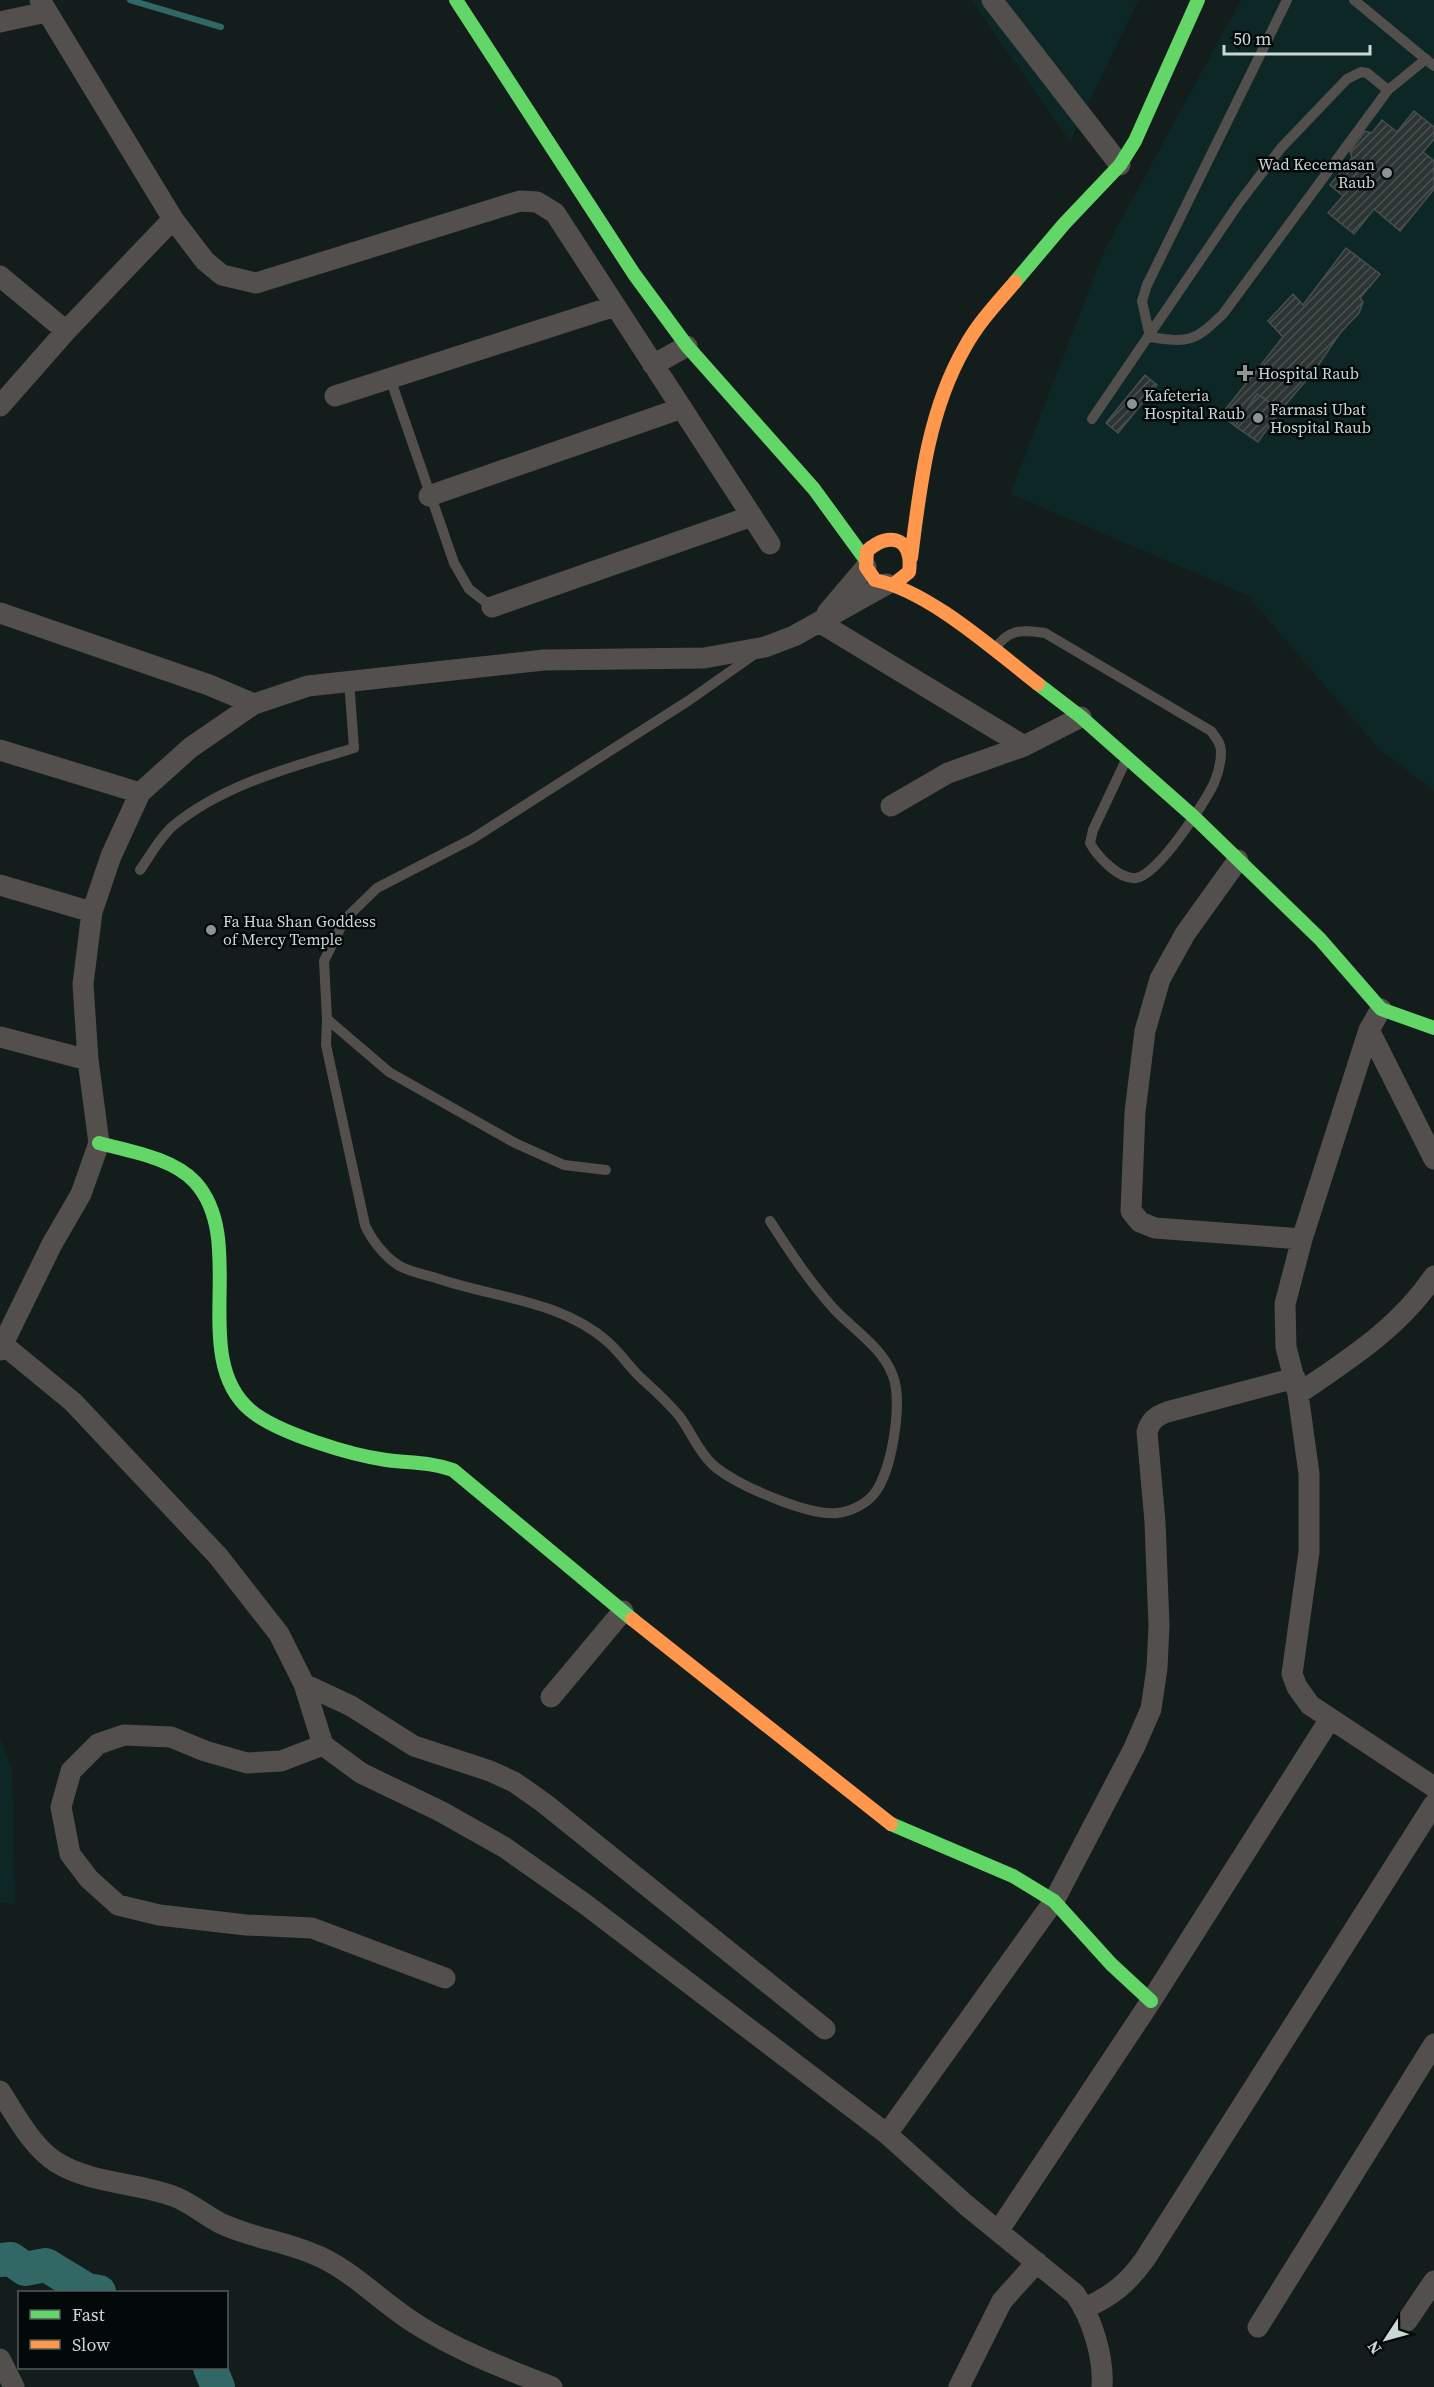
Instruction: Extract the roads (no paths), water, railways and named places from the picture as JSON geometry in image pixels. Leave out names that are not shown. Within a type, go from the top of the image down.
[{"type":"street","points":[[456,0],[634,274],[687,346],[814,489],[866,563],[875,580],[890,584],[959,623],[1081,717],[1194,817],[1320,939],[1382,1009],[1434,1029]]},
{"type":"street","points":[[992,0],[1120,165]]},
{"type":"street","points":[[1102,2387],[1096,2343],[1085,2308],[1075,2294],[966,2205],[887,2133],[585,1904],[513,1854],[440,1811],[361,1773],[323,1745],[304,1684],[279,1634],[218,1556],[73,1402],[1,1345],[52,1244],[81,1194],[99,1143],[88,1059],[83,984],[92,912],[111,856],[140,793],[190,748],[254,704],[308,686],[544,660],[704,658],[765,647],[905,577],[911,561],[921,474],[937,411],[964,348],[975,330],[1064,224],[1120,165],[1145,119],[1198,0]]},
{"type":"street","points":[[0,22],[42,5],[173,219],[205,261],[222,276],[256,283],[520,201],[537,201],[555,213],[770,544]]},
{"type":"street","points":[[1,404],[66,331],[173,219]]},
{"type":"street","points":[[0,276],[66,331]]},
{"type":"street","points":[[335,396],[615,306]]},
{"type":"street","points":[[653,365],[687,346]]},
{"type":"street","points":[[429,496],[682,408]]},
{"type":"street","points":[[905,502],[921,474]]},
{"type":"street","points":[[814,489],[876,534],[899,541],[909,550],[911,561],[959,623]]},
{"type":"street","points":[[492,607],[752,516]]},
{"type":"street","points":[[819,622],[866,563],[867,552],[876,534]]},
{"type":"street","points":[[0,613],[209,685],[254,704]]},
{"type":"street","points":[[819,622],[1024,747]]},
{"type":"street","points":[[891,806],[948,772],[1024,747],[1081,717]]},
{"type":"street","points":[[0,750],[140,793]]},
{"type":"street","points":[[1238,860],[1185,934],[1160,979],[1145,1031],[1138,1070],[1130,1202],[1135,1218],[1155,1228],[1302,1239]]},
{"type":"street","points":[[0,885],[92,912]]},
{"type":"street","points":[[1382,1009],[1369,1030],[1302,1239],[1285,1304],[1286,1347],[1296,1386],[1309,1474],[1309,1552],[1292,1674],[1297,1687],[1310,1705],[1434,1787]]},
{"type":"street","points":[[1369,1030],[1434,1159]]},
{"type":"street","points":[[0,1037],[88,1059]]},
{"type":"street","points":[[99,1143],[142,1156],[182,1173],[196,1182],[208,1202],[215,1229],[222,1361],[233,1391],[249,1409],[284,1429],[384,1460],[442,1465],[453,1470],[623,1611],[878,1815],[900,1829],[1013,1876],[1054,1901],[1111,1965],[1151,2001]]},
{"type":"street","points":[[887,2133],[1054,1901],[1134,1748],[1151,1709],[1157,1668],[1159,1626],[1155,1522],[1147,1432],[1149,1425],[1159,1415],[1167,1412],[1296,1386],[1377,1339],[1400,1318],[1434,1276]]},
{"type":"street","points":[[551,1697],[623,1611]]},
{"type":"street","points":[[304,1684],[351,1706],[414,1746],[463,1761],[514,1782],[544,1803],[825,2030]]},
{"type":"street","points":[[999,2230],[1151,2001],[1330,1719]]},
{"type":"street","points":[[323,1745],[281,1761],[247,1763],[205,1751],[171,1737],[124,1735],[98,1744],[71,1771],[61,1807],[70,1854],[89,1880],[118,1905],[159,1915],[246,1925],[312,1928],[445,1978]]},
{"type":"street","points":[[1085,2308],[1112,2296],[1129,2281],[1145,2259],[1434,1804]]},
{"type":"street","points":[[1258,2327],[1434,2044]]},
{"type":"street","points":[[0,2091],[23,2126],[54,2161],[79,2174],[138,2185],[176,2197],[221,2223],[273,2243],[310,2252],[333,2263],[415,2324],[459,2348],[552,2387]]},
{"type":"street","points":[[959,2387],[1002,2301],[1037,2262]]},
{"type":"street","points":[[1407,2321],[1434,2281]]},
{"type":"street","points":[[0,2359],[14,2387]]},
{"type":"lane","points":[[1150,337],[1142,301],[1147,285],[1287,0]]},
{"type":"lane","points":[[1150,337],[1182,342],[1194,338],[1223,314],[1388,90],[1430,62],[1354,0]]},
{"type":"lane","points":[[1092,419],[1150,337],[1239,203],[1281,148],[1354,74],[1367,73],[1388,90]]},
{"type":"lane","points":[[390,378],[454,563],[469,589],[492,607]]},
{"type":"lane","points":[[994,650],[1006,635],[1024,630],[1046,633],[1211,731],[1220,743],[1220,763],[1215,781],[1194,817],[1149,872],[1137,878],[1125,877],[1095,853],[1090,843],[1093,830],[1128,757]]},
{"type":"lane","points":[[765,647],[688,701],[472,839],[377,888],[345,920],[324,960],[328,1056],[365,1225],[370,1237],[398,1265],[462,1288],[513,1297],[578,1319],[610,1344],[665,1400],[709,1461],[724,1476],[749,1489],[814,1510],[834,1514],[846,1512],[860,1506],[874,1494],[883,1478],[892,1448],[897,1393],[892,1374],[880,1355],[806,1276],[770,1221]]},
{"type":"lane","points":[[140,870],[172,827],[223,794],[293,767],[354,748],[349,680]]},
{"type":"lane","points":[[327,1020],[389,1072],[515,1143],[564,1165],[606,1170]]},
{"type":"waterway","points":[[130,0],[221,27]]},
{"type":"waterway","points":[[0,2260],[11,2259],[25,2269],[46,2265],[87,2290],[93,2291]]},
{"type":"waterway","points":[[210,2369],[218,2387]]},
{"type":"place","name":"Wad Kecemasan Raub","points":[[1387,173]]},
{"type":"place","name":"Hospital Raub","points":[[1245,373]]},
{"type":"place","name":"Kafeteria Hospital Raub","points":[[1132,404]]},
{"type":"place","name":"Farmasi Ubat Hospital Raub","points":[[1258,418]]},
{"type":"place","name":"Fa Hua Shan Goddess of Mercy Temple","points":[[211,930]]}]
